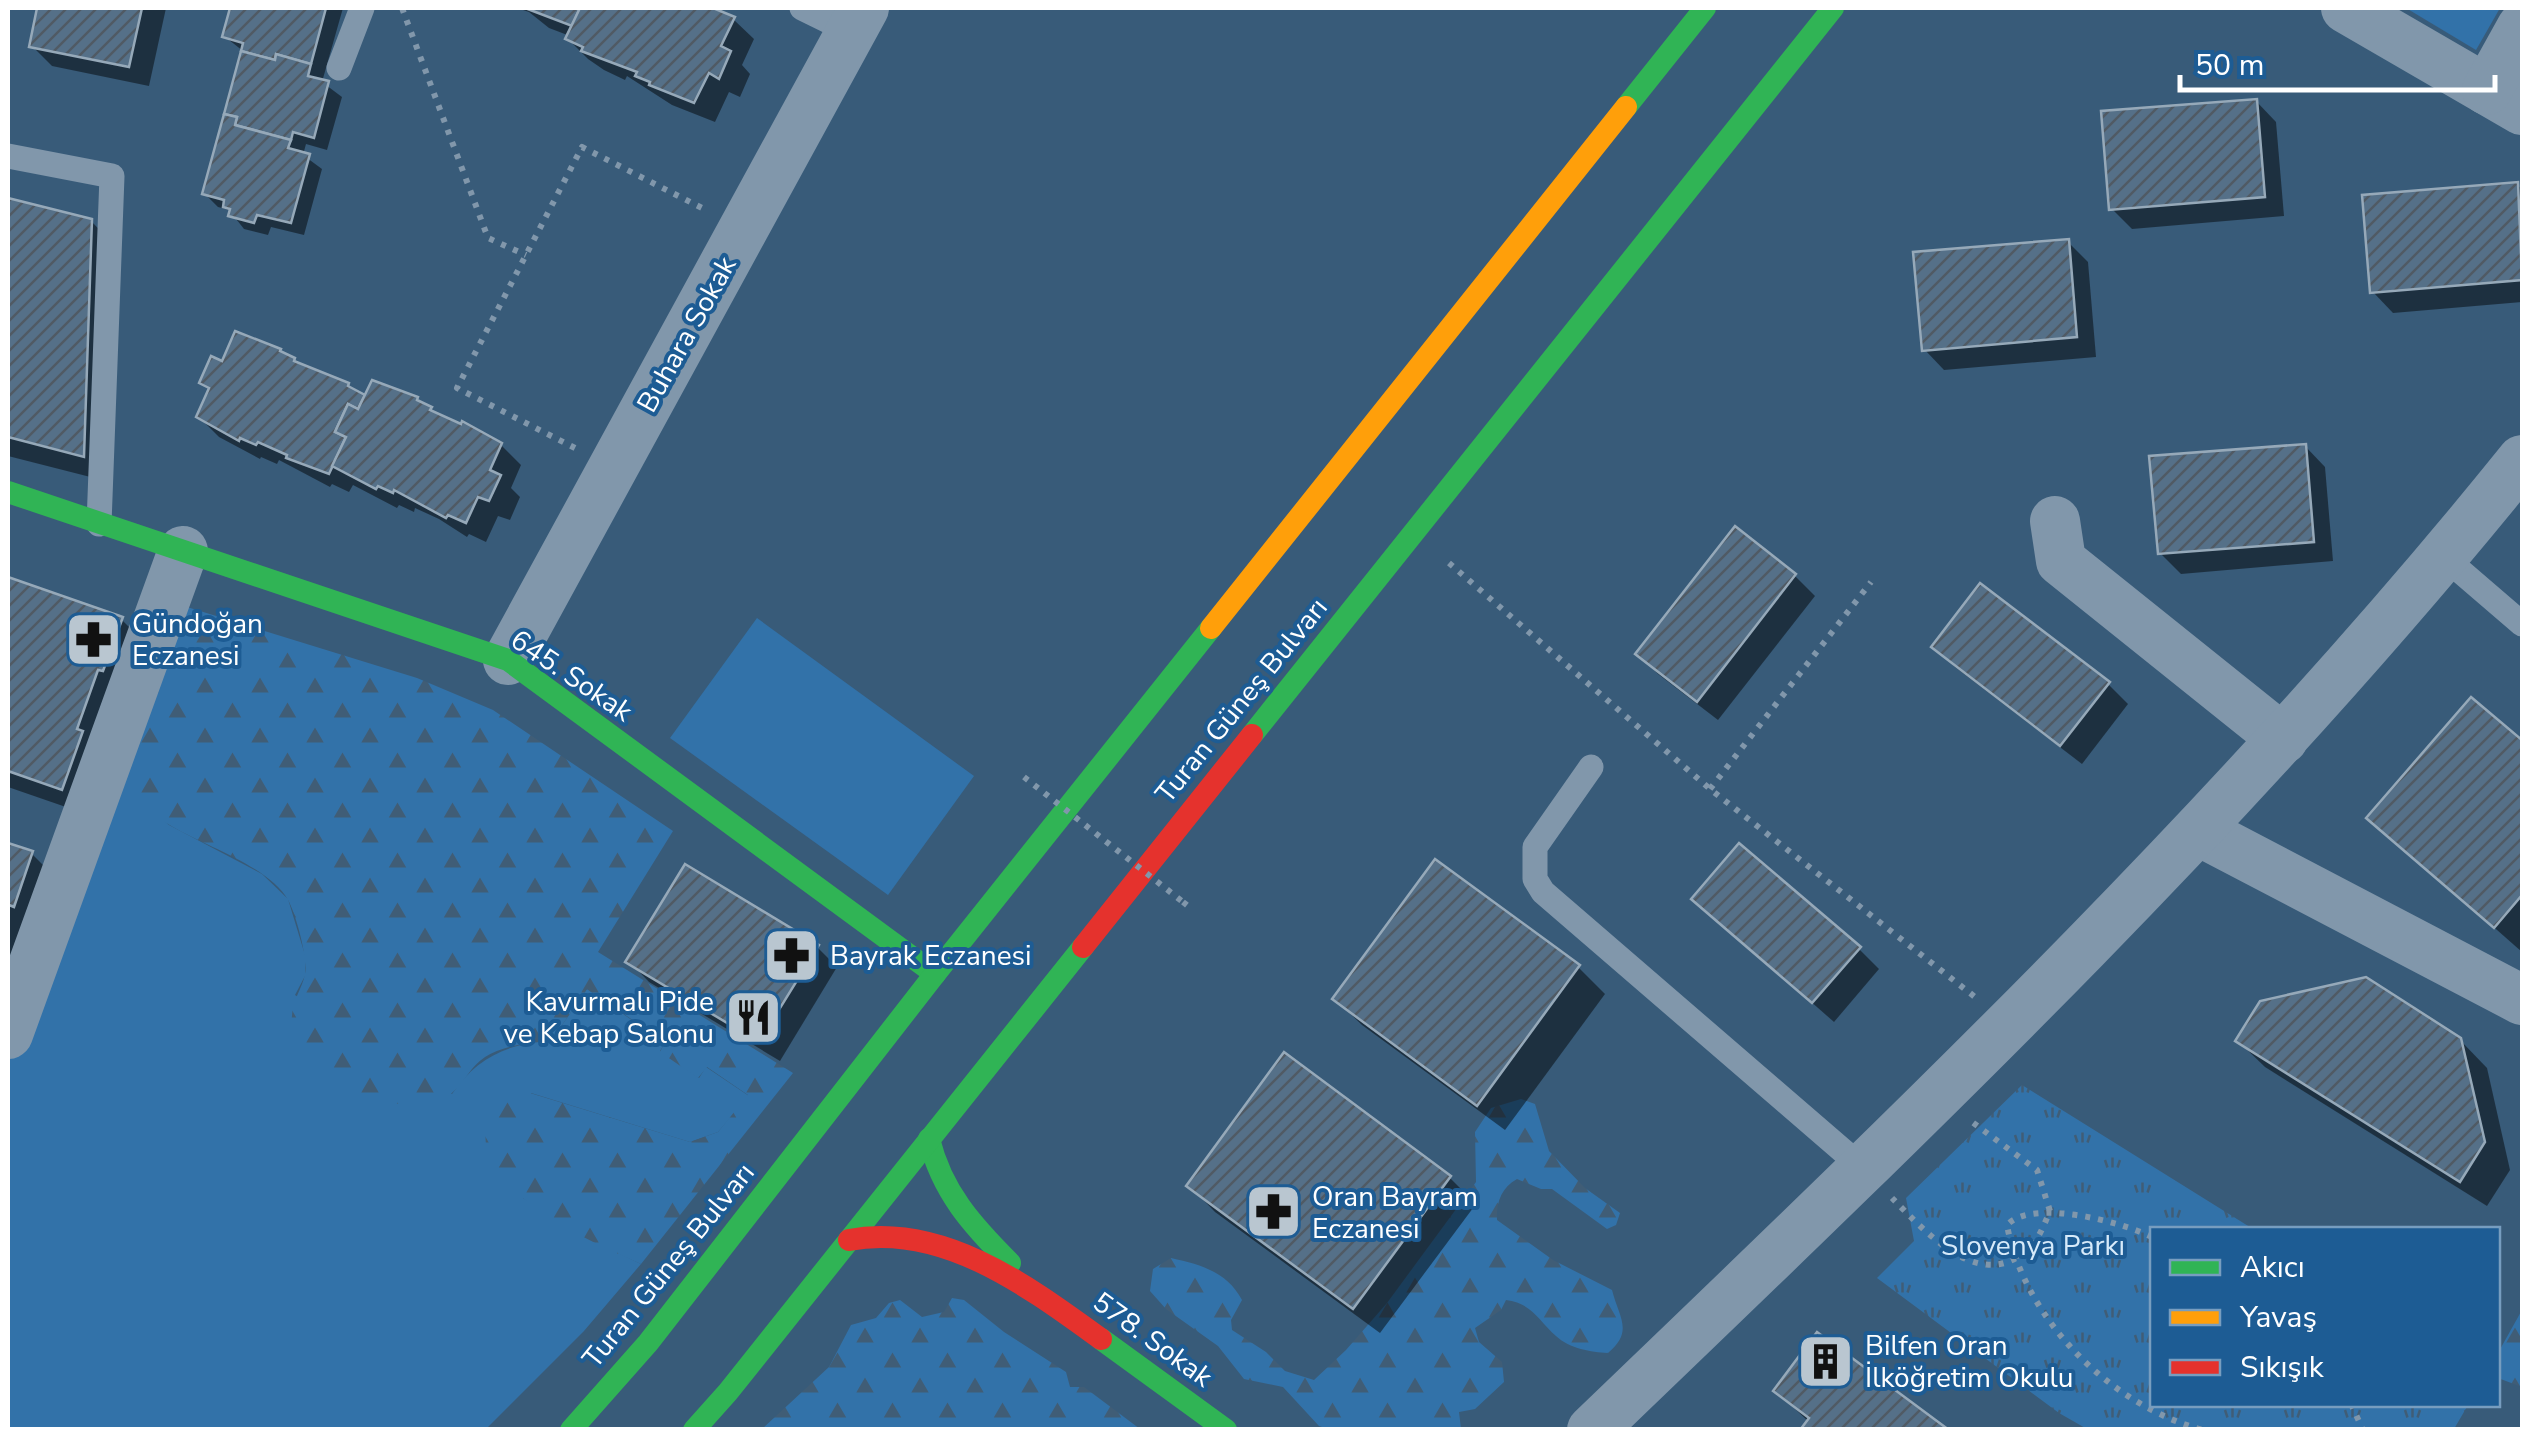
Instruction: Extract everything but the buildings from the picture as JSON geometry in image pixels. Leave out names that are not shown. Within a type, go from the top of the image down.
[{"type":"main road","name":"Turan Güneş Bulvarı","points":[[570,1430],[648,1343],[935,974],[1705,8]]},
{"type":"main road","name":"Turan Güneş Bulvarı","points":[[694,1430],[1833,8]]},
{"type":"main road","name":"645. Sokak","points":[[8,492],[508,660],[935,974]]},
{"type":"main road","points":[[929,1139],[940,1182],[959,1212],[1044,1298]]},
{"type":"main road","points":[[849,1240],[890,1236],[932,1242],[1044,1298]]},
{"type":"main road","name":"578. Sokak","points":[[1044,1298],[1226,1430]]},
{"type":"street","points":[[2346,8],[2505,100],[2522,26]]},
{"type":"street","name":"Buhara Sokak","points":[[508,660],[857,20]]},
{"type":"street","points":[[1592,1430],[1939,1097],[2198,830],[2444,557],[2522,460]]},
{"type":"street","points":[[2055,521],[2061,561],[2283,738]]},
{"type":"street","points":[[8,1034],[183,551]]},
{"type":"street","points":[[2198,830],[2522,1000]]},
{"type":"lane","points":[[339,68],[362,8]]},
{"type":"lane","points":[[802,8],[857,20]]},
{"type":"lane","points":[[8,156],[112,176],[99,524]]},
{"type":"lane","points":[[2444,557],[2522,624]]},
{"type":"lane","points":[[1591,767],[1536,847],[1534,879],[1544,892],[1864,1169]]},
{"type":"path","points":[[402,8],[488,238],[526,255]]},
{"type":"path","points":[[612,468],[458,388],[582,146],[742,229]]},
{"type":"path","points":[[1414,532],[1710,789],[2008,1024]]},
{"type":"path","points":[[1710,789],[1870,582]]},
{"type":"path","points":[[1024,777],[1193,910]]},
{"type":"path","points":[[1864,1169],[1936,1242],[1962,1259],[1988,1265],[2013,1260],[2034,1244],[2050,1211],[2037,1170],[1939,1097]]},
{"type":"path","points":[[2150,1236],[2050,1211],[2016,1216],[2007,1225],[2013,1260],[2064,1342],[2123,1396],[2203,1430]]},
{"type":"green space","points":[[2406,8],[2500,8],[2476,50]]},
{"type":"green space","points":[[174,603],[417,678],[493,710],[673,831],[598,952],[793,1073],[641,1264],[559,1224],[505,1180],[487,1147],[486,1123],[492,1100],[530,1093],[690,1142],[718,1132],[748,1095],[707,1067],[698,1078],[660,1052],[665,1042],[587,989],[551,1041],[516,1045],[492,1053],[448,1096],[432,1101],[404,1104],[375,1100],[315,1063],[295,1037],[292,1025],[305,967],[301,936],[288,900],[252,867],[173,827],[111,785]]},
{"type":"green space","points":[[757,618],[974,776],[888,895],[670,738]]},
{"type":"green space","points":[[111,785],[131,792],[169,825],[262,874],[288,899],[305,955],[305,976],[295,995],[452,1094],[461,1081],[494,1055],[521,1045],[551,1041],[587,989],[665,1043],[660,1051],[699,1078],[706,1067],[749,1096],[718,1132],[690,1142],[531,1093],[523,1198],[581,1235],[641,1264],[584,1331],[486,1429],[8,1430],[8,1062]]},
{"type":"green space","name":"Slovenya Parkı","points":[[2022,1085],[2250,1227],[2150,1227],[2150,1407],[2467,1407],[2454,1429],[2087,1429],[2059,1413],[1877,1278],[1914,1241],[1906,1198]]},
{"type":"green space","points":[[1521,1099],[1535,1104],[1549,1151],[1585,1188],[1620,1213],[1616,1225],[1607,1229],[1552,1189],[1541,1189],[1517,1179],[1501,1196],[1497,1220],[1553,1260],[1612,1290],[1623,1331],[1608,1353],[1568,1344],[1529,1309],[1506,1300],[1501,1310],[1475,1328],[1479,1342],[1502,1362],[1504,1382],[1475,1409],[1459,1412],[1461,1429],[1331,1430],[1319,1426],[1283,1387],[1244,1379],[1218,1346],[1166,1309],[1150,1291],[1153,1269],[1171,1258],[1213,1271],[1242,1300],[1231,1320],[1232,1330],[1266,1352],[1285,1371],[1314,1380],[1387,1303],[1476,1182],[1475,1132],[1491,1108]]},
{"type":"green space","points":[[952,1298],[964,1300],[1004,1332],[1066,1372],[1070,1387],[1084,1387],[1140,1429],[762,1429],[829,1367],[851,1325],[876,1318],[889,1303],[900,1300],[922,1317],[944,1312]]},
{"type":"green space","points":[[2522,1310],[2522,1387],[2500,1379],[2500,1349]]},
{"type":"traffic: fast","points":[[1626,107],[1705,8]]},
{"type":"traffic: fast","points":[[1252,735],[1833,8]]},
{"type":"traffic: fast","points":[[8,492],[508,660],[935,974]]},
{"type":"traffic: fast","points":[[571,1430],[648,1343],[1211,628]]},
{"type":"traffic: fast","points":[[694,1430],[1083,947]]},
{"type":"traffic: fast","points":[[929,1139],[950,1192],[1010,1263]]},
{"type":"traffic: fast","points":[[1101,1339],[1226,1430]]},
{"type":"traffic: slow","points":[[1211,628],[1626,107]]},
{"type":"traffic: jam","points":[[1083,947],[1252,735]]},
{"type":"traffic: jam","points":[[849,1240],[884,1237],[951,1250],[1014,1280],[1101,1339]]},
{"type":"place","name":"Gündoğan Eczanesi","points":[[93,639]]},
{"type":"place","name":"Bayrak Eczanesi","points":[[791,955]]},
{"type":"place","name":"Kavurmalı Pide ve Kebap Salonu","points":[[753,1017]]},
{"type":"place","name":"Oran Bayram Eczanesi","points":[[1273,1212]]},
{"type":"place","name":"Bilfen Oran İlköğretim Okulu","points":[[1826,1361]]}]
